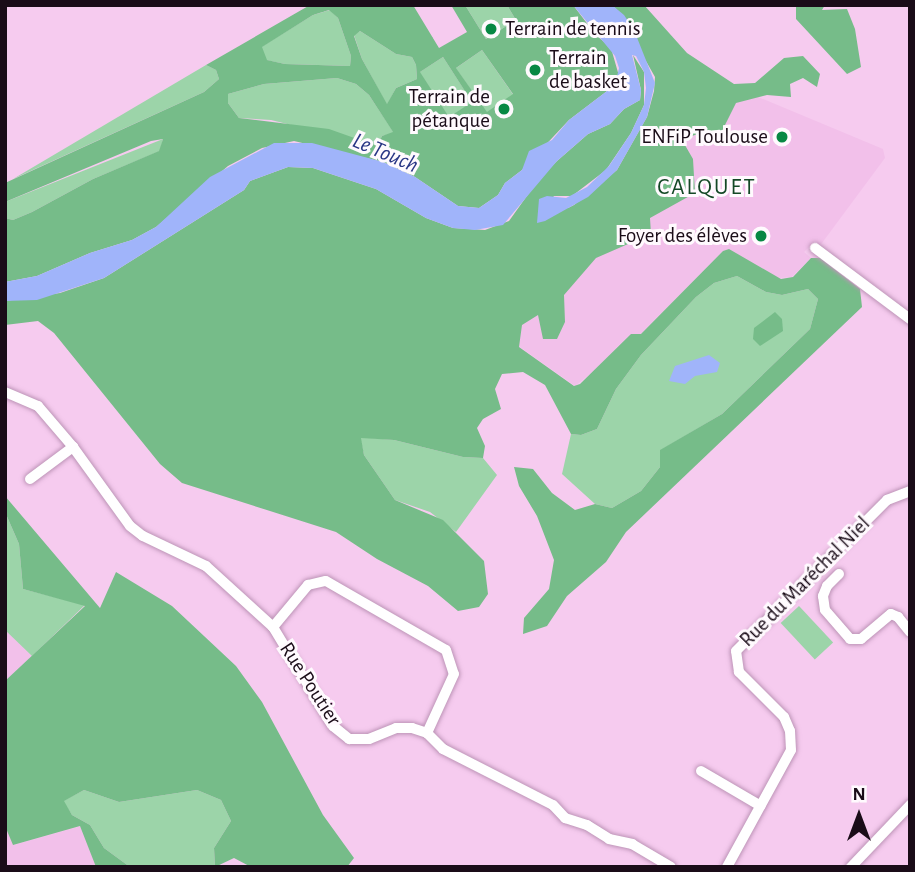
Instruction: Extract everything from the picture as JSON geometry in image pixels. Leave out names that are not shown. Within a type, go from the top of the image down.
[{"type":"street","points":[[816,248],[910,319]]},
{"type":"street","name":"Rue Poutier","points":[[5,392],[38,406],[73,447],[130,526],[143,536],[206,566],[274,627],[333,726],[349,739],[369,739],[396,728],[412,727],[427,733]]},
{"type":"street","points":[[30,479],[73,447]]},
{"type":"street","name":"Rue du Maréchal Niel","points":[[727,867],[791,750],[790,731],[784,717],[739,672],[736,651],[887,500],[910,491]]},
{"type":"street","points":[[839,574],[827,586],[823,596],[825,610],[850,639],[862,639],[886,615],[891,614],[898,617],[910,632]]},
{"type":"street","points":[[274,627],[308,585],[326,582],[446,650],[454,674],[427,733],[443,749],[553,806],[565,818],[586,825],[609,839],[632,844],[671,867]]},
{"type":"street","points":[[701,771],[761,806]]},
{"type":"street","points":[[851,867],[910,804]]},
{"type":"shaded area","points":[[679,64],[883,149],[885,158],[822,243],[820,245],[815,241],[804,252],[811,258],[792,277],[779,278],[723,251],[641,334],[575,386],[510,340]]},
{"type":"shaded area","points":[[5,630],[32,656],[5,681]]},
{"type":"shaded area","points":[[5,826],[14,845],[81,826],[96,867],[5,867]]},
{"type":"green space","points":[[310,5],[413,5],[439,48],[467,32],[451,5],[465,5],[486,39],[516,20],[507,5],[573,5],[596,35],[611,48],[619,76],[615,85],[569,120],[522,170],[505,183],[498,195],[479,208],[458,206],[415,177],[383,162],[294,141],[262,148],[228,166],[156,227],[132,240],[90,253],[37,276],[5,282],[5,218],[13,220],[32,212],[93,179],[159,151],[163,139],[151,141],[5,202],[5,183],[204,92],[219,79],[216,70],[206,65]],"holes":[[[329,10],[338,18],[351,56],[350,66],[285,64],[267,60],[262,47],[313,15]],[[360,31],[396,54],[412,57],[416,65],[417,79],[396,88],[387,104],[362,59],[354,36]],[[482,50],[513,94],[487,112],[456,68]],[[443,57],[472,102],[449,117],[420,72]],[[337,78],[356,84],[369,95],[393,132],[382,136],[377,146],[329,129],[239,118],[228,103],[228,94],[264,84]]]},
{"type":"green space","name":"Terrain de tennis","points":[[465,5],[507,5],[516,20],[486,39]]},
{"type":"green space","points":[[612,5],[644,5],[687,53],[734,84],[755,83],[784,58],[803,56],[820,74],[817,87],[803,78],[790,84],[791,97],[767,95],[736,103],[718,139],[700,133],[682,140],[693,159],[695,193],[650,218],[651,234],[596,258],[564,295],[565,322],[557,339],[543,339],[538,315],[522,325],[519,347],[574,386],[580,384],[631,334],[641,334],[723,251],[729,249],[781,279],[793,277],[811,258],[820,258],[860,289],[862,307],[626,532],[606,562],[567,596],[547,626],[523,634],[524,618],[549,589],[554,560],[537,516],[519,486],[514,467],[533,469],[552,493],[575,510],[595,504],[612,508],[641,491],[660,467],[660,450],[722,414],[810,329],[818,299],[808,289],[782,295],[766,292],[737,276],[714,283],[696,297],[641,355],[616,389],[597,429],[581,435],[571,434],[545,385],[523,372],[502,374],[495,389],[501,409],[483,419],[477,428],[485,446],[483,458],[463,457],[394,440],[361,438],[364,455],[395,500],[443,520],[484,561],[488,594],[479,607],[458,611],[428,586],[377,559],[336,532],[182,483],[160,464],[54,333],[38,321],[5,325],[5,301],[60,293],[104,278],[244,190],[250,181],[288,167],[313,168],[376,189],[426,218],[453,228],[485,230],[509,221],[539,179],[557,161],[588,134],[610,124],[624,109],[640,100],[641,90],[633,55],[644,72],[644,105],[631,133],[606,170],[572,196],[553,196],[568,208],[574,205],[617,170],[647,117],[654,91],[655,77],[638,47],[634,30]]},
{"type":"green space","points":[[796,5],[825,5],[822,10],[847,9],[855,29],[861,67],[847,74],[796,19]]},
{"type":"green space","points":[[330,10],[338,18],[351,56],[350,66],[285,64],[266,60],[261,47],[313,15]]},
{"type":"green space","points":[[360,31],[396,54],[412,57],[416,65],[417,79],[396,88],[387,105],[362,59],[354,35]]},
{"type":"green space","points":[[482,50],[520,105],[494,123],[456,68]]},
{"type":"green space","points":[[443,57],[472,102],[449,118],[420,72]]},
{"type":"green space","points":[[206,65],[216,70],[219,79],[204,92],[13,179]]},
{"type":"green space","points":[[337,78],[356,84],[369,95],[394,133],[382,136],[377,146],[271,120],[239,118],[228,103],[228,94],[264,84]]},
{"type":"green space","points":[[163,139],[160,151],[93,179],[32,212],[13,220],[5,218],[5,202]]},
{"type":"green space","points":[[737,276],[766,292],[782,295],[808,289],[818,299],[810,329],[722,414],[661,450],[660,467],[641,491],[612,508],[595,504],[562,474],[571,434],[581,435],[597,429],[616,389],[641,355],[696,297],[714,283]]},
{"type":"green space","points":[[775,312],[782,319],[783,331],[760,346],[753,339],[754,328]]},
{"type":"green space","points":[[360,437],[394,440],[463,457],[483,458],[497,475],[456,532],[430,512],[395,500],[364,455]]},
{"type":"green space","points":[[5,496],[100,608],[116,572],[172,606],[236,666],[262,702],[323,815],[354,858],[347,867],[251,867],[234,858],[215,867],[214,848],[231,821],[221,800],[197,790],[119,802],[84,790],[64,801],[72,815],[90,825],[104,848],[130,867],[96,867],[80,826],[13,845],[5,826],[5,681],[85,606],[23,589],[19,544],[5,512]]},
{"type":"green space","points":[[5,512],[19,544],[23,589],[85,605],[32,656],[5,630]]},
{"type":"green space","points":[[799,606],[833,643],[815,660],[781,623]]},
{"type":"green space","points":[[84,790],[119,802],[197,790],[221,800],[231,821],[214,848],[215,867],[130,867],[104,848],[90,825],[72,815],[63,801]]},
{"type":"water","points":[[573,5],[612,5],[624,15],[634,30],[655,83],[647,117],[617,170],[588,197],[545,221],[537,223],[539,199],[547,196],[566,198],[587,187],[609,166],[631,133],[644,105],[646,88],[644,72],[636,56],[632,55],[641,90],[640,100],[624,109],[610,124],[588,134],[557,161],[503,225],[475,230],[453,228],[426,218],[376,189],[313,168],[288,167],[250,181],[244,190],[104,278],[37,300],[5,301],[5,282],[37,276],[90,253],[132,240],[156,227],[210,177],[274,143],[312,143],[383,162],[415,177],[458,206],[479,208],[498,195],[505,183],[522,170],[529,151],[552,140],[569,120],[615,85],[619,68],[615,56]]},
{"type":"water","points":[[709,355],[720,363],[717,372],[695,376],[685,384],[669,381],[675,366]]},
{"type":"place","name":"Terrain de tennis","points":[[491,29]]},
{"type":"place","name":"Terrain de basket","points":[[535,70]]},
{"type":"place","name":"Terrain de pétanque","points":[[504,109]]},
{"type":"place","name":"ENFiP Toulouse","points":[[782,137]]},
{"type":"place","name":"Foyer des élèves","points":[[761,236]]},
{"type":"district","name":"CALQUET","points":[[707,188]]},
{"type":"water label","name":"Le Touch","points":[[385,154]]}]
